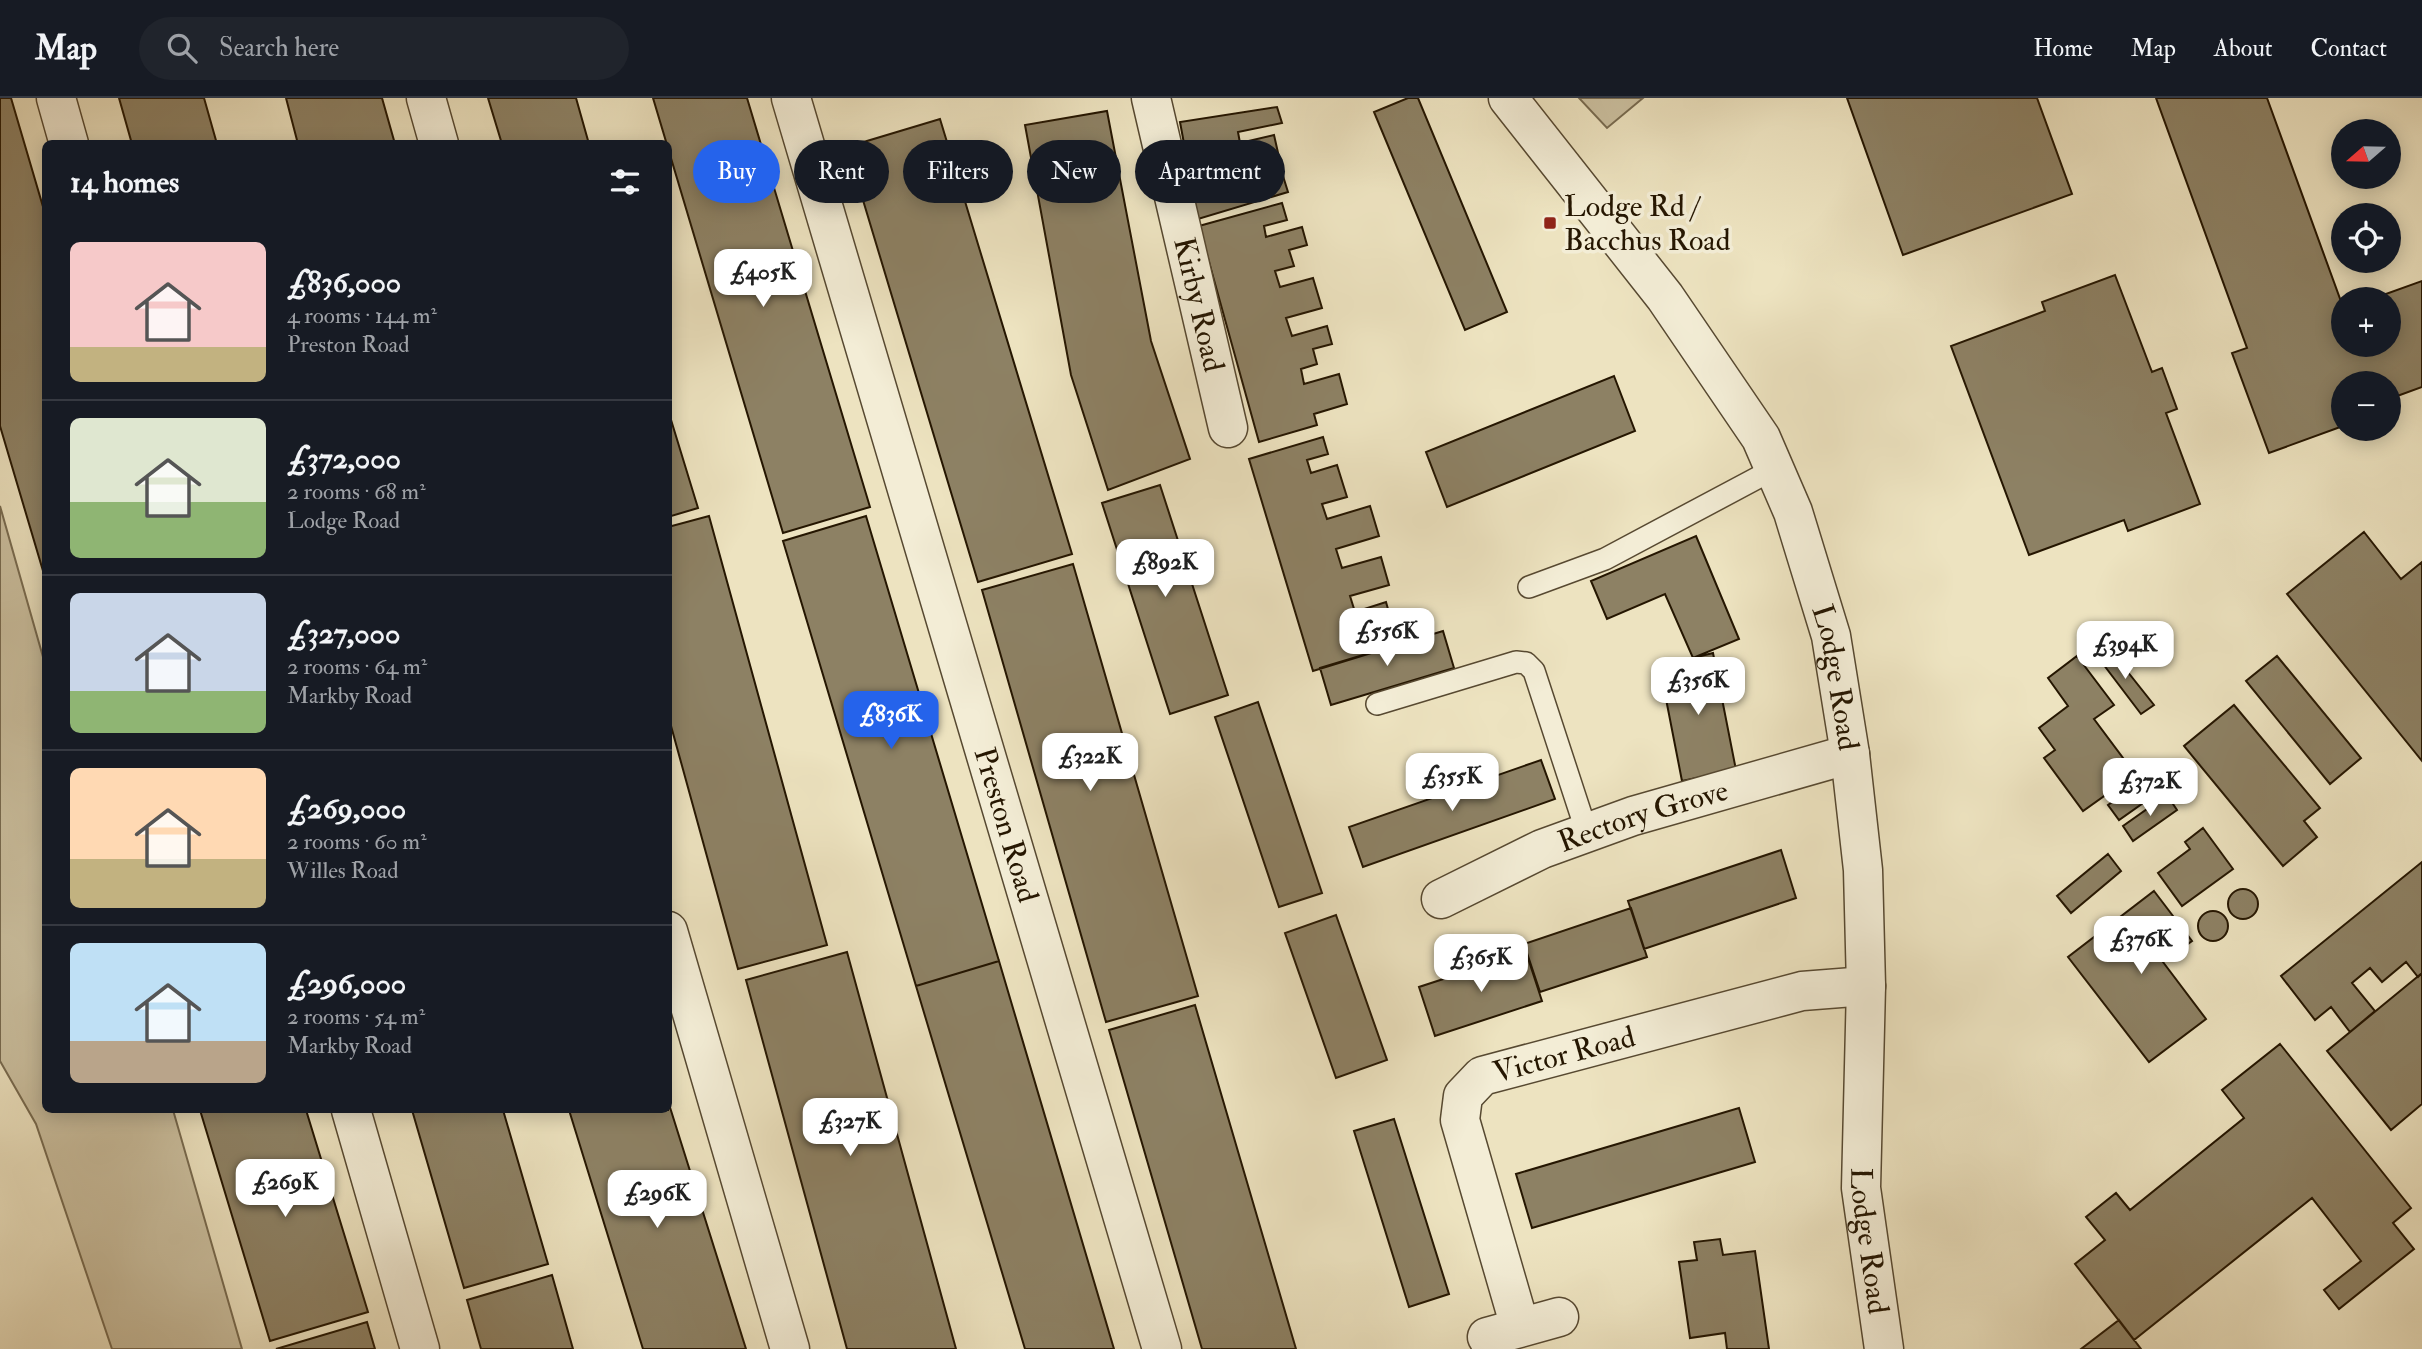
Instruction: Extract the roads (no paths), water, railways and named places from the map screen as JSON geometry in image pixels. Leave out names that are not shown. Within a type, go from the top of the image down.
[{"type":"street","points":[[56,98],[68,140]]},
{"type":"street","points":[[426,98],[438,140]]},
{"type":"street","name":"Preston Road","points":[[791,98],[1162,1349]]},
{"type":"street","name":"Kirby Road","points":[[1151,98],[1228,428]]},
{"type":"street","name":"Lodge Road","points":[[1508,98],[1665,297],[1760,438],[1793,512],[1831,636],[1850,754],[1863,870],[1866,986],[1861,1188],[1884,1349]]},
{"type":"street","name":"Rectory Grove","points":[[1441,899],[1542,849],[1633,816],[1850,754]]},
{"type":"street","points":[[672,945],[790,1349]]},
{"type":"street","name":"Victor Road","points":[[1559,1317],[1504,1332],[1460,1121],[1463,1096],[1482,1076],[1802,991],[1866,986]]},
{"type":"street","points":[[352,1113],[420,1349]]},
{"type":"lane","points":[[1528,587],[1605,559],[1774,469]]},
{"type":"lane","points":[[1377,704],[1516,662],[1526,663],[1534,671],[1587,833]]},
{"type":"place","name":"Lodge Rd / Bacchus Road","points":[[1550,223]]}]
